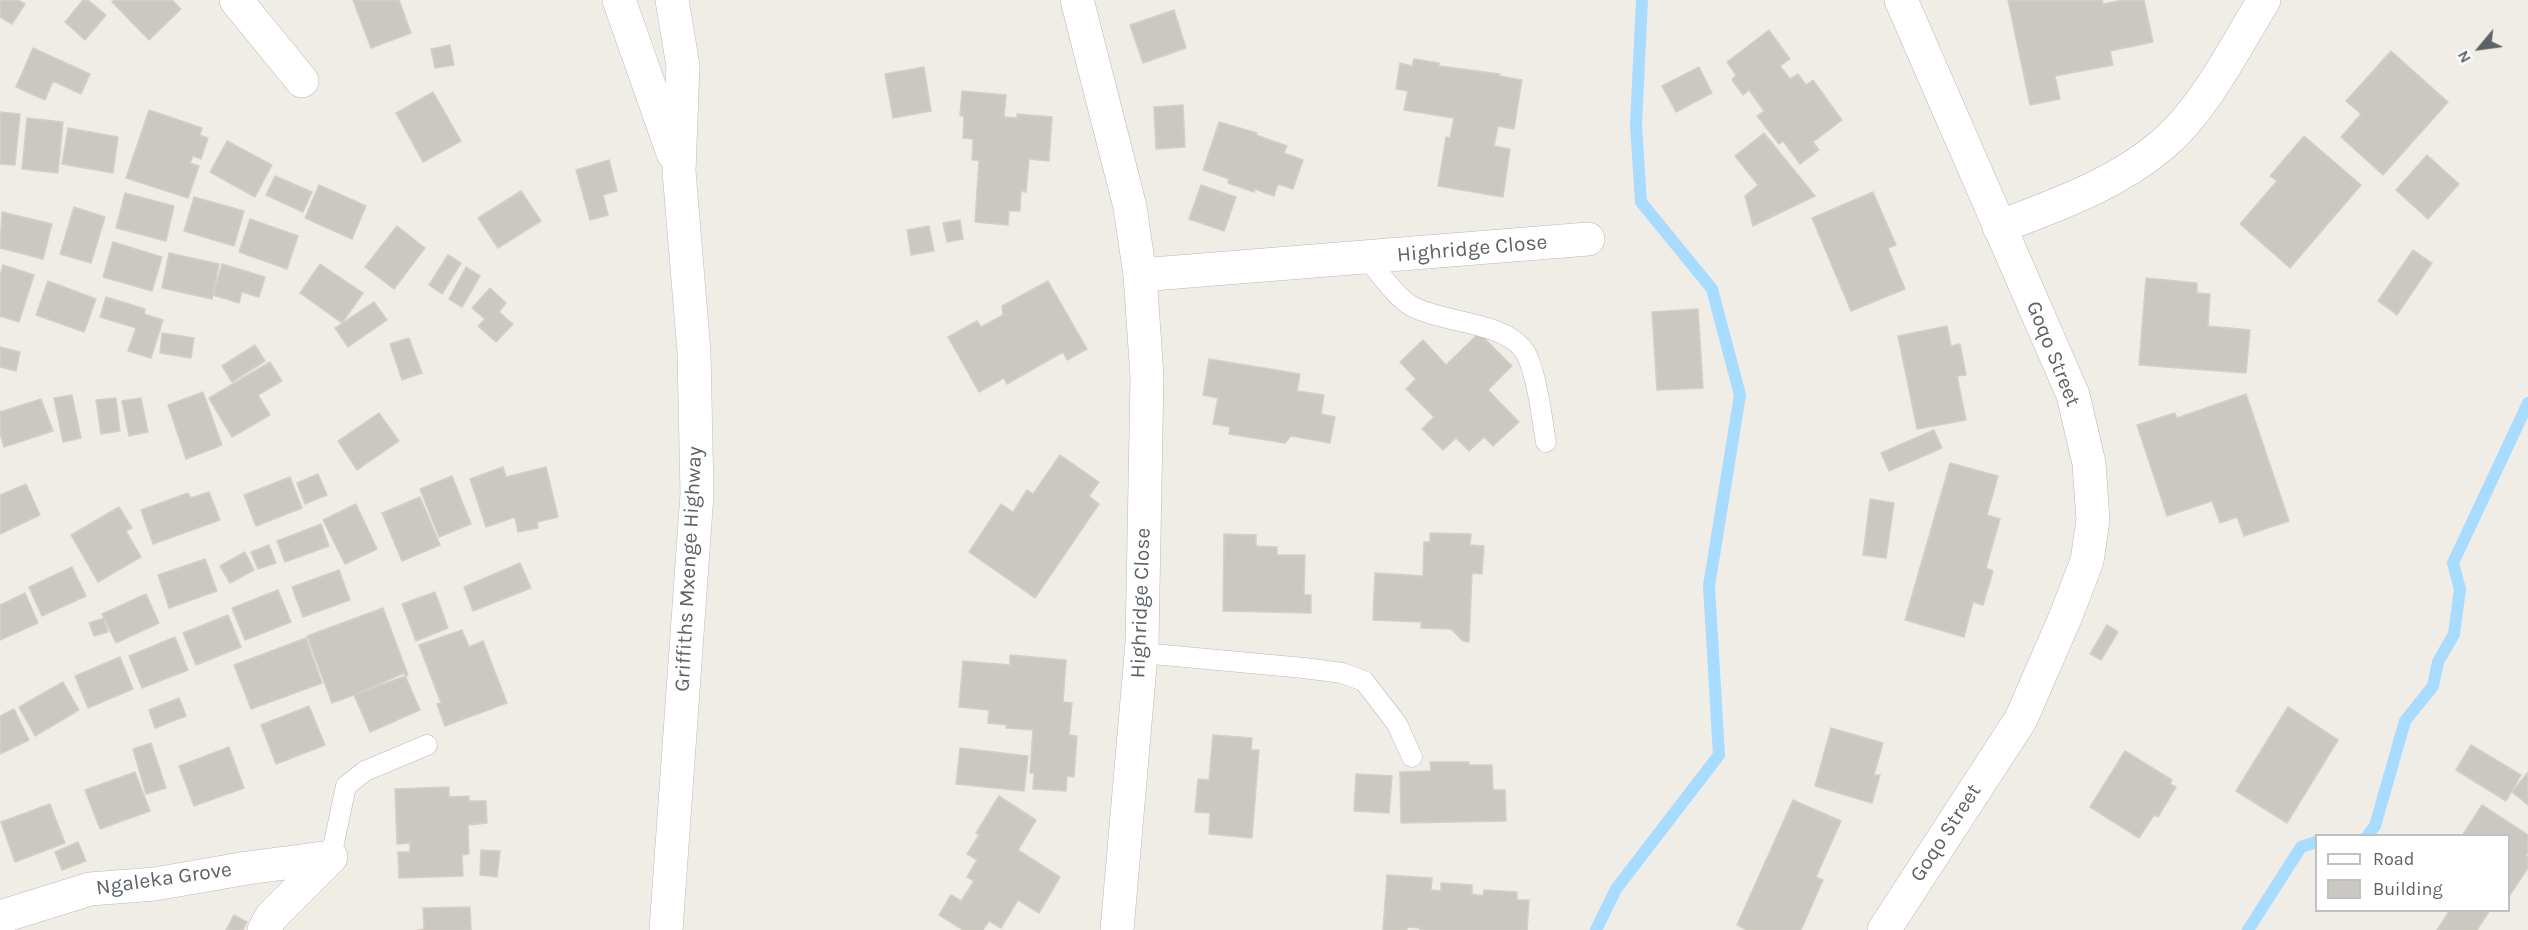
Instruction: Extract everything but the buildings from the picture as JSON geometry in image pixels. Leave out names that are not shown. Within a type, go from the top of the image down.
[{"type":"street","points":[[236,0],[302,81]]},
{"type":"street","name":"Griffiths Mxenge Highway","points":[[619,0],[679,171]]},
{"type":"street","name":"Griffiths Mxenge Highway","points":[[666,930],[697,494],[694,352],[679,171],[683,66],[672,0]]},
{"type":"street","name":"Highridge Close","points":[[1077,0],[1131,207],[1140,275],[1147,377],[1142,652],[1117,930]]},
{"type":"street","name":"Goqo Street","points":[[1884,930],[2021,719],[2065,618],[2086,561],[2093,520],[2089,463],[2073,395],[1901,0]]},
{"type":"street","points":[[1999,227],[2086,194],[2123,173],[2163,145],[2196,108],[2264,0]]},
{"type":"street","name":"Highridge Close","points":[[1140,275],[1588,239]]},
{"type":"street","points":[[264,930],[271,917],[331,858]]},
{"type":"street","name":"Ngaleka Grove","points":[[0,917],[90,889],[155,884],[247,868],[331,858]]},
{"type":"lane","points":[[1366,257],[1410,306],[1505,335],[1523,349],[1532,369],[1546,442]]},
{"type":"lane","points":[[1142,652],[1304,668],[1342,673],[1364,681],[1397,724],[1412,757]]},
{"type":"lane","points":[[331,858],[346,786],[365,771],[427,745]]},
{"type":"waterway","points":[[1596,930],[1616,889],[1719,755],[1709,586],[1740,395],[1712,289],[1641,202],[1636,125],[1642,0]]},
{"type":"waterway","points":[[2369,834],[2375,826],[2405,721],[2433,686],[2438,662],[2454,634],[2460,589],[2453,563],[2528,403]]},
{"type":"waterway","points":[[2248,930],[2301,847],[2315,842]]}]
